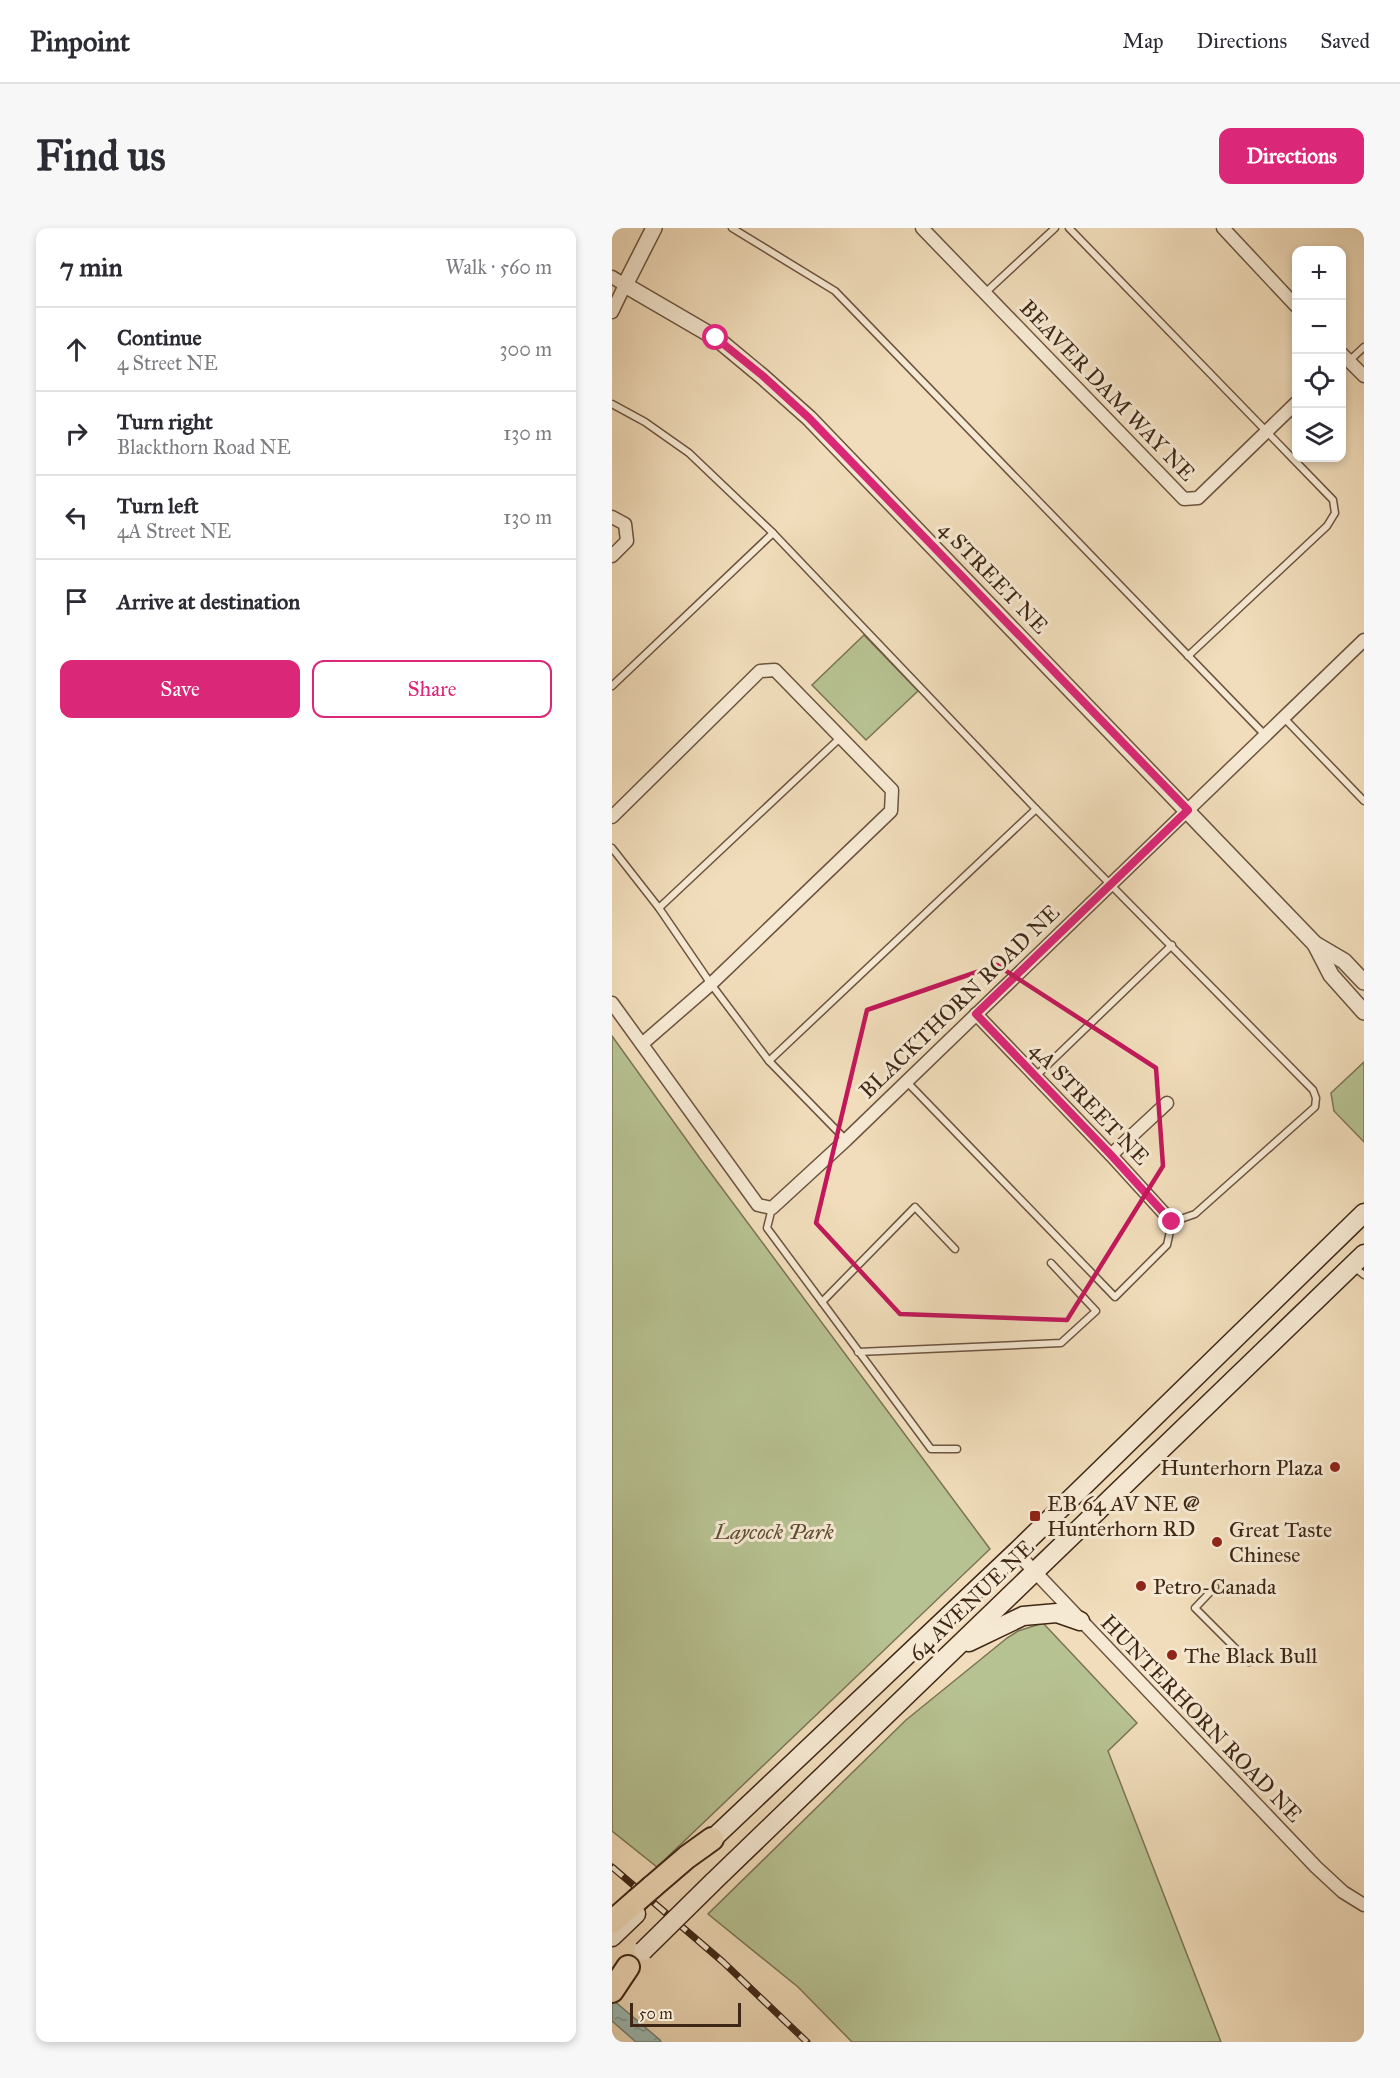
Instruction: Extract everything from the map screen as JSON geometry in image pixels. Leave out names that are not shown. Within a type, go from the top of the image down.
[{"type":"highway","points":[[612,1922],[660,1885],[712,1839]]},
{"type":"highway","points":[[612,1990],[620,1975]]},
{"type":"main road","name":"64 AVENUE NE","points":[[712,1839],[1016,1552],[1364,1213]]},
{"type":"main road","name":"64 AVENUE NE","points":[[620,1975],[949,1653],[1360,1265]]},
{"type":"main road","points":[[949,1653],[1023,1616],[1057,1613],[1080,1621]]},
{"type":"main road","points":[[612,1937],[660,1885]]},
{"type":"street","points":[[612,312],[619,281],[654,228]]},
{"type":"street","name":"BEAVER DAM WAY NE","points":[[922,228],[1184,499],[1198,498],[1292,407]]},
{"type":"street","points":[[1223,228],[1292,302]]},
{"type":"street","name":"4 STREET NE","points":[[619,281],[716,338],[763,376],[809,418],[1315,944],[1344,961],[1364,982]]},
{"type":"street","points":[[1346,360],[1364,376]]},
{"type":"street","points":[[612,517],[625,524],[627,541],[612,556]]},
{"type":"street","name":"BLACKTHORN ROAD NE","points":[[772,1208],[846,1140],[1364,640]]},
{"type":"street","points":[[612,817],[760,671],[775,670],[892,790],[891,811],[711,984],[642,1044]]},
{"type":"street","name":"4 STREET NE","points":[[1315,944],[1331,975],[1364,1012]]},
{"type":"street","points":[[612,1003],[758,1205],[772,1208]]},
{"type":"street","name":"4A STREET NE","points":[[976,1014],[1172,1222]]},
{"type":"street","points":[[1111,1155],[1167,1103]]},
{"type":"street","name":"HUNTERHORN ROAD NE","points":[[1016,1552],[1316,1867],[1343,1892],[1364,1905]]},
{"type":"lane","points":[[732,228],[835,291],[1265,736]]},
{"type":"lane","points":[[985,294],[1055,228]]},
{"type":"lane","points":[[1069,228],[1333,500],[1335,513],[1327,526],[1188,656]]},
{"type":"lane","points":[[1346,357],[1364,347]]},
{"type":"lane","points":[[612,404],[645,422],[689,453],[773,533],[1036,809],[1112,883],[1313,1090],[1316,1098],[1315,1107],[1195,1214],[1172,1222],[1167,1245],[1115,1297],[906,1080]]},
{"type":"lane","points":[[612,686],[773,533]]},
{"type":"lane","points":[[1284,718],[1364,801]]},
{"type":"lane","points":[[659,908],[840,738]]},
{"type":"lane","points":[[769,1061],[1036,809]]},
{"type":"lane","points":[[612,848],[659,908],[711,984],[769,1061],[846,1140]]},
{"type":"lane","points":[[1036,1076],[1172,945]]},
{"type":"lane","points":[[822,1302],[915,1207],[955,1249]]},
{"type":"lane","points":[[772,1208],[767,1228],[931,1449],[957,1449]]},
{"type":"lane","points":[[858,1352],[1061,1343],[1096,1311],[1052,1263]]},
{"type":"lane","points":[[1215,1587],[1195,1608],[1249,1662]]},
{"type":"highlighted area","points":[[997,965],[1156,1068],[1163,1166],[1067,1320],[900,1314],[816,1223],[867,1010]]},
{"type":"green space","points":[[864,635],[918,691],[866,740],[812,685]]},
{"type":"green space","name":"Laycock Park","points":[[612,1036],[701,1160],[990,1549],[657,1867],[612,1831]]},
{"type":"green space","points":[[1364,1062],[1364,1142],[1334,1111],[1331,1093]]},
{"type":"green space","points":[[1043,1623],[1137,1723],[1108,1751],[1221,2042],[852,2042],[798,1987],[708,1914],[906,1720],[1007,1638],[1018,1631]]},
{"type":"water","points":[[612,1999],[661,2042],[636,2042],[612,2021]]},
{"type":"railway","points":[[612,1867],[723,1962],[807,2042]]},
{"type":"place","name":"Hunterhorn Plaza","points":[[1335,1467]]},
{"type":"place","name":"EB 64 AV NE @ Hunterhorn RD","points":[[1035,1516]]},
{"type":"place","name":"Great Taste Chinese","points":[[1217,1542]]},
{"type":"place","name":"Petro-Canada","points":[[1141,1586]]},
{"type":"place","name":"The Black Bull","points":[[1172,1655]]},
{"type":"route","points":[[716,338],[763,376],[809,418],[1188,810],[976,1014],[1172,1222]]}]
